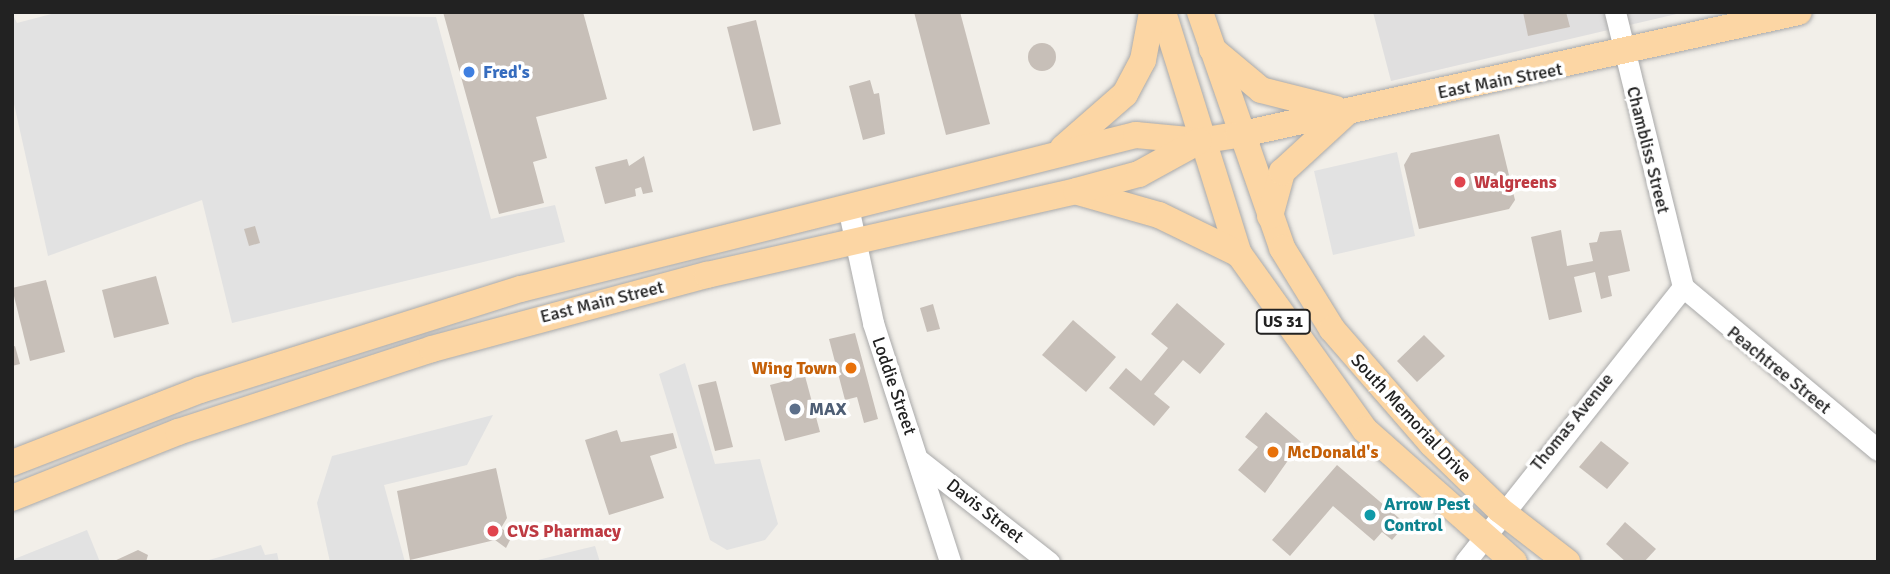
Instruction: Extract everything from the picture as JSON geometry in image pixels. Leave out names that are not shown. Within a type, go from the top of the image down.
[{"type":"main road","points":[[1045,160],[1125,94],[1143,60],[1152,12]]},
{"type":"main road","name":"South Memorial Drive","points":[[1163,12],[1199,141],[1239,254],[1366,430],[1482,538],[1514,562]]},
{"type":"main road","name":"South Memorial Drive","points":[[1200,12],[1238,135],[1270,216],[1311,297],[1367,375],[1500,510],[1567,562]]},
{"type":"main road","name":"East Main Street","points":[[12,463],[200,390],[466,303],[1045,160],[1136,135],[1199,141],[1238,135],[1625,55],[1800,12]]},
{"type":"main road","points":[[1212,49],[1261,90],[1349,111]]},
{"type":"main road","points":[[1270,216],[1283,172],[1349,111]]},
{"type":"main road","name":"East Main Street","points":[[12,498],[178,432],[419,353],[707,275],[856,244],[1139,174],[1199,141]]},
{"type":"main road","points":[[1076,191],[1159,215],[1239,254]]},
{"type":"street","name":"Chambliss Street","points":[[1615,12],[1683,286]]},
{"type":"street","name":"Loddie Street","points":[[848,207],[873,323],[920,461],[950,562]]},
{"type":"street","name":"Peachtree Street","points":[[1683,286],[1878,450]]},
{"type":"street","name":"Thomas Avenue","points":[[1465,562],[1500,510],[1683,286]]},
{"type":"street","name":"Davis Street","points":[[920,461],[1049,562]]},
{"type":"shaded area","points":[[59,12],[436,17],[491,219],[555,205],[565,242],[232,323],[202,200],[48,256],[12,95],[12,13],[17,23]]},
{"type":"shaded area","points":[[1373,12],[1685,12],[1391,81]]},
{"type":"shaded area","points":[[1397,152],[1415,236],[1333,255],[1314,171]]},
{"type":"shaded area","points":[[685,363],[715,464],[760,459],[778,524],[765,540],[727,550],[710,540],[659,374]]},
{"type":"shaded area","points":[[493,415],[467,465],[384,485],[405,562],[330,562],[317,503],[332,456]]},
{"type":"shaded area","points":[[87,530],[100,562],[12,562],[12,560]]},
{"type":"shaded area","points":[[261,545],[265,555],[277,553],[279,562],[202,562]]},
{"type":"shaded area","points":[[595,546],[600,562],[530,562],[566,553]]},
{"type":"building","points":[[443,12],[583,12],[607,99],[536,117],[547,158],[533,162],[544,203],[499,214]]},
{"type":"building","points":[[914,12],[960,12],[990,124],[946,135]]},
{"type":"building","points":[[1523,12],[1566,12],[1570,27],[1528,36]]},
{"type":"building","points":[[756,20],[781,124],[753,131],[727,27]]},
{"type":"building","points":[[1042,43],[1052,47],[1056,57],[1052,67],[1042,71],[1032,67],[1028,57],[1032,47]]},
{"type":"building","points":[[870,80],[874,94],[879,93],[885,134],[863,140],[849,86]]},
{"type":"building","name":"Walgreens","points":[[1499,134],[1515,200],[1509,209],[1419,229],[1404,165],[1411,153]]},
{"type":"building","points":[[644,156],[653,192],[643,194],[641,187],[635,189],[636,196],[605,204],[595,167],[627,159],[629,166]]},
{"type":"building","points":[[255,226],[260,243],[249,246],[244,229]]},
{"type":"building","points":[[1561,230],[1567,266],[1593,261],[1589,243],[1597,242],[1600,232],[1621,230],[1630,271],[1608,276],[1612,296],[1601,299],[1595,272],[1574,277],[1582,312],[1549,320],[1531,237]]},
{"type":"building","points":[[156,276],[169,324],[114,338],[102,290]]},
{"type":"building","points":[[46,280],[65,352],[30,361],[12,288]]},
{"type":"building","points":[[1177,303],[1225,344],[1200,374],[1183,360],[1154,394],[1170,407],[1154,426],[1109,388],[1126,368],[1141,381],[1168,348],[1151,334]]},
{"type":"building","points":[[933,304],[940,329],[927,332],[920,308]]},
{"type":"building","points":[[1073,320],[1116,357],[1086,392],[1042,355]]},
{"type":"building","name":"Wing Town","points":[[855,333],[878,419],[864,423],[857,397],[845,400],[829,339]]},
{"type":"building","points":[[1424,335],[1445,356],[1417,382],[1397,361]]},
{"type":"building","points":[[15,346],[20,364],[12,366],[12,347]]},
{"type":"building","name":"MAX","points":[[805,376],[820,432],[785,441],[770,385]]},
{"type":"building","points":[[716,381],[733,447],[715,451],[698,385]]},
{"type":"building","name":"McDonald's","points":[[1266,412],[1301,442],[1265,493],[1238,470],[1258,447],[1245,437]]},
{"type":"building","points":[[617,430],[621,442],[673,433],[677,448],[650,456],[664,498],[609,515],[585,440]]},
{"type":"building","points":[[1601,441],[1629,463],[1607,489],[1579,467]]},
{"type":"building","name":"Arrow Pest Control","points":[[1337,465],[1406,524],[1392,540],[1382,532],[1374,541],[1333,506],[1290,556],[1272,540]]},
{"type":"building","name":"CVS Pharmacy","points":[[496,468],[507,518],[501,528],[512,536],[506,548],[495,540],[410,560],[397,491]]},
{"type":"building","points":[[1625,522],[1656,549],[1644,562],[1626,562],[1606,544]]},
{"type":"building","points":[[138,550],[148,555],[146,562],[112,562]]},
{"type":"place","name":"Fred's","points":[[469,72]]},
{"type":"place","name":"Walgreens","points":[[1460,182]]},
{"type":"place","name":"Wing Town","points":[[851,368]]},
{"type":"place","name":"MAX","points":[[795,409]]},
{"type":"place","name":"McDonald's","points":[[1273,452]]},
{"type":"place","name":"Arrow Pest Control","points":[[1370,515]]},
{"type":"place","name":"CVS Pharmacy","points":[[493,531]]}]
